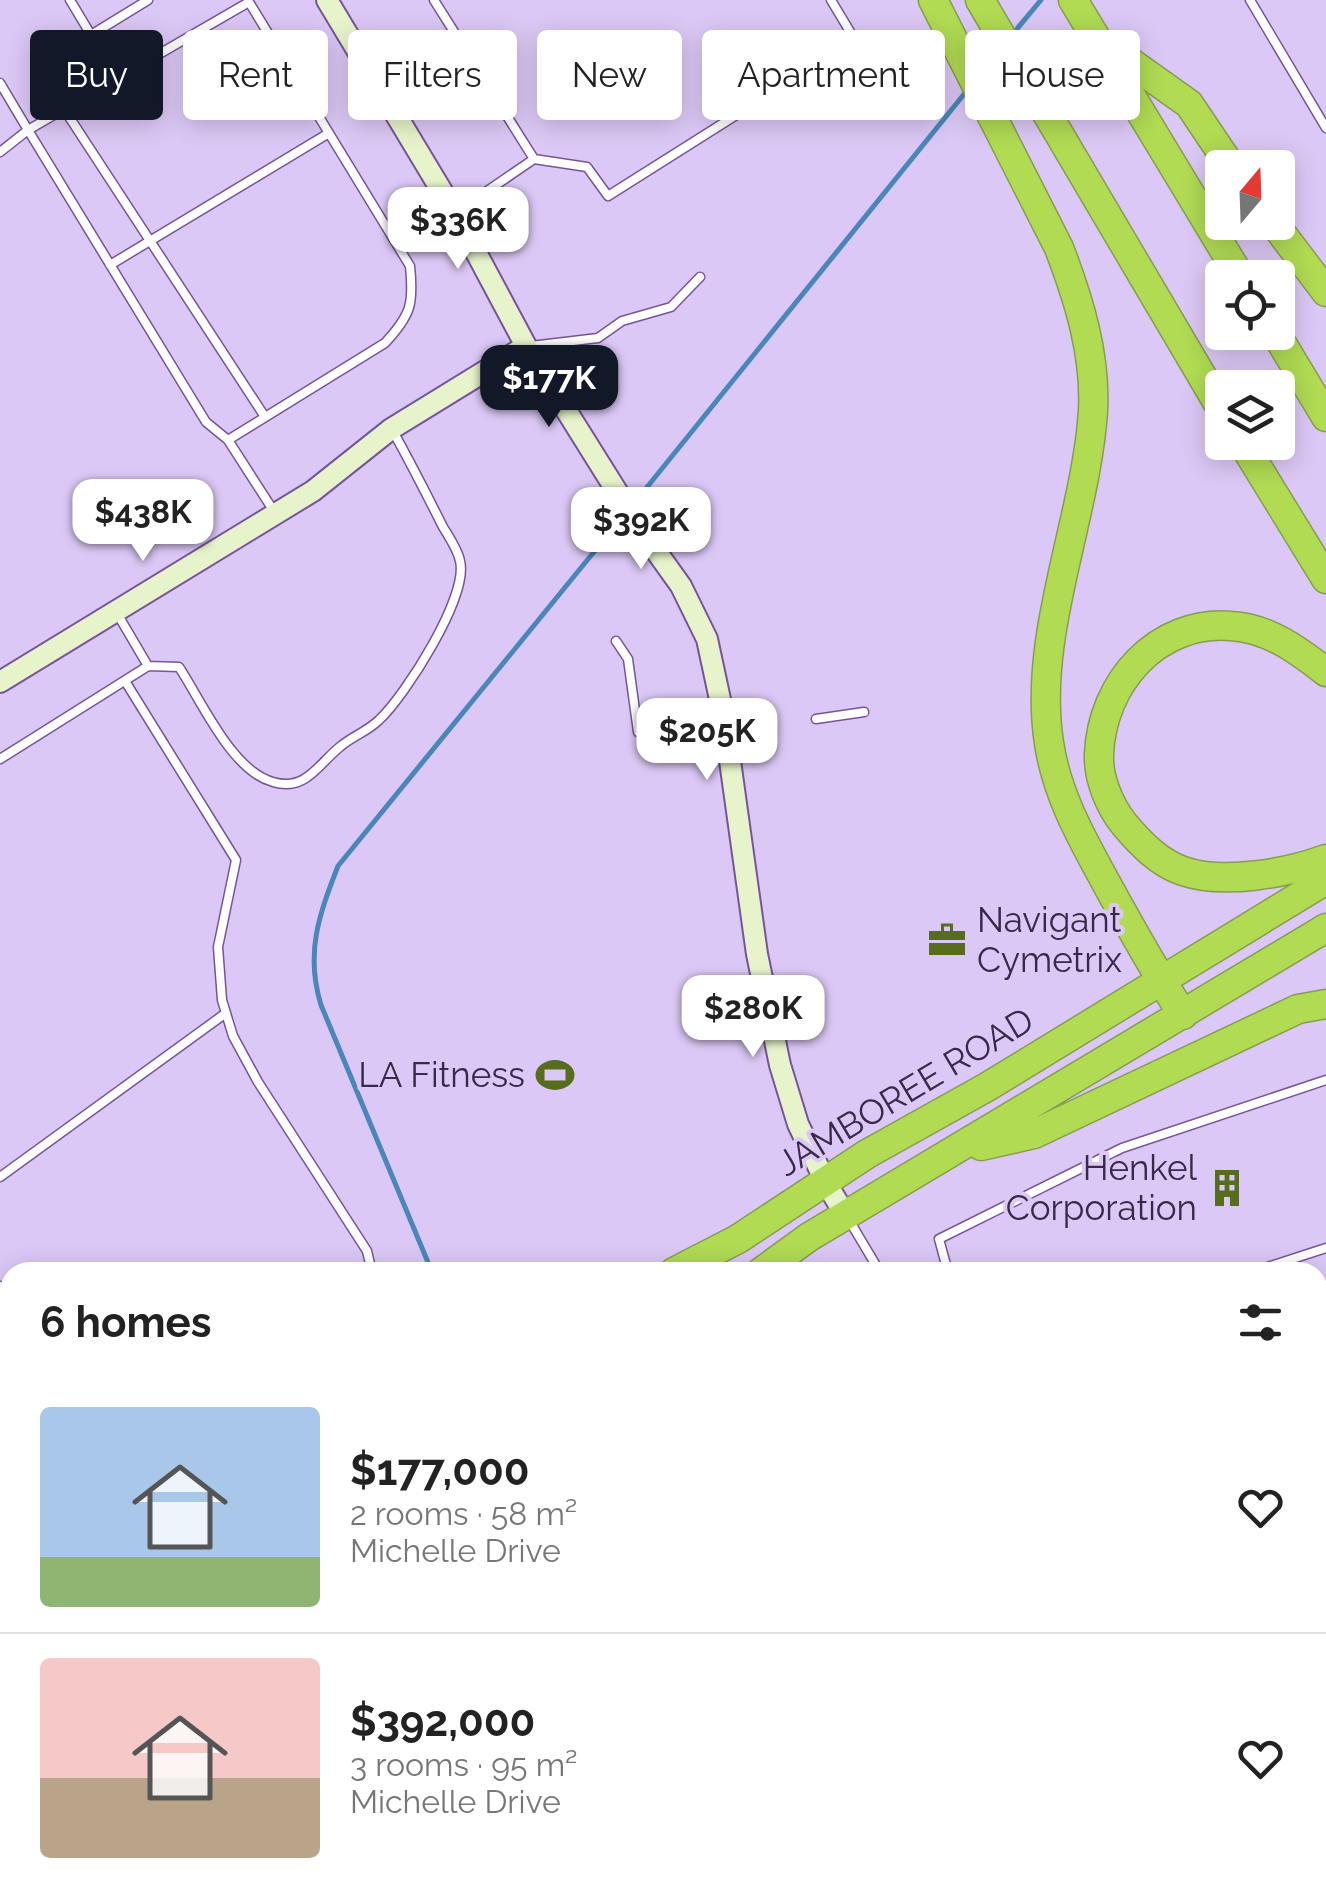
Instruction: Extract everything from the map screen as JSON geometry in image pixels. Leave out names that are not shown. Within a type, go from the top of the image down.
[{"type":"highway","points":[[980,0],[1205,381]]},
{"type":"highway","points":[[1074,0],[1091,30]]},
{"type":"highway","points":[[936,7],[1059,248],[1090,348],[1094,407],[1088,462],[1050,656],[1046,704],[1049,742],[1070,818],[1183,1015]]},
{"type":"highway","points":[[1140,68],[1189,104],[1220,150]]},
{"type":"highway","points":[[1140,111],[1230,260]]},
{"type":"highway","points":[[1287,240],[1326,292]]},
{"type":"highway","points":[[1286,350],[1326,417]]},
{"type":"highway","points":[[1253,460],[1326,578]]},
{"type":"highway","points":[[1326,672],[1271,635],[1233,626],[1200,627],[1169,638],[1140,657],[1118,686],[1103,720],[1098,757],[1114,812],[1147,850],[1186,872],[1242,877],[1326,859]]},
{"type":"highway","name":"JAMBOREE ROAD","points":[[693,1262],[738,1239],[866,1154],[987,1087],[1326,880]]},
{"type":"highway","points":[[776,1262],[846,1216],[1326,928]]},
{"type":"highway","points":[[960,1150],[1034,1134],[1298,1010],[1326,1004]]},
{"type":"highway","points":[[708,1262],[738,1239]]},
{"type":"street","points":[[327,0],[455,213],[526,346],[641,530],[681,586],[706,639],[724,718],[739,842],[772,1027],[798,1124],[846,1216]]},
{"type":"street","points":[[0,682],[313,491],[392,429],[526,346]]},
{"type":"lane","points":[[70,0],[88,30]]},
{"type":"lane","points":[[99,30],[148,0]]},
{"type":"lane","points":[[434,0],[534,159]]},
{"type":"lane","points":[[455,213],[534,159],[587,167],[608,196],[855,40],[830,0]]},
{"type":"lane","points":[[1250,0],[1326,128]]},
{"type":"lane","points":[[163,52],[250,1],[410,266],[414,298],[404,322],[385,343],[228,440]]},
{"type":"lane","points":[[0,83],[206,422],[228,440],[275,514]]},
{"type":"lane","points":[[0,152],[45,120]]},
{"type":"lane","points":[[71,120],[265,417]]},
{"type":"lane","points":[[110,264],[329,133]]},
{"type":"lane","points":[[526,346],[598,338],[622,321],[670,307],[700,277]]},
{"type":"lane","points":[[0,759],[148,666],[179,667],[238,759],[270,782],[291,786],[308,779],[341,746],[378,722],[412,680],[436,637],[458,588],[461,562],[392,429]]},
{"type":"lane","points":[[115,611],[148,666]]},
{"type":"lane","points":[[616,641],[628,659],[638,732]]},
{"type":"lane","points":[[125,681],[236,860],[218,947],[226,1013],[233,1036],[258,1082],[367,1252],[370,1262]]},
{"type":"lane","points":[[816,719],[864,712]]},
{"type":"lane","points":[[0,1176],[226,1013]]},
{"type":"lane","points":[[945,1262],[939,1239],[1122,1148],[1326,1080]]},
{"type":"lane","points":[[846,1216],[874,1262]]},
{"type":"lane","points":[[1283,1262],[1326,1248]]},
{"type":"waterway","points":[[1016,30],[1041,0]]},
{"type":"waterway","points":[[631,507],[965,93]]},
{"type":"waterway","points":[[428,1262],[321,1005],[314,968],[320,918],[338,866],[624,515]]},
{"type":"place","name":"Navigant Cymetrix","points":[[947,940]]},
{"type":"place","name":"LA Fitness","points":[[555,1075]]},
{"type":"place","name":"Henkel Corporation","points":[[1227,1188]]}]
